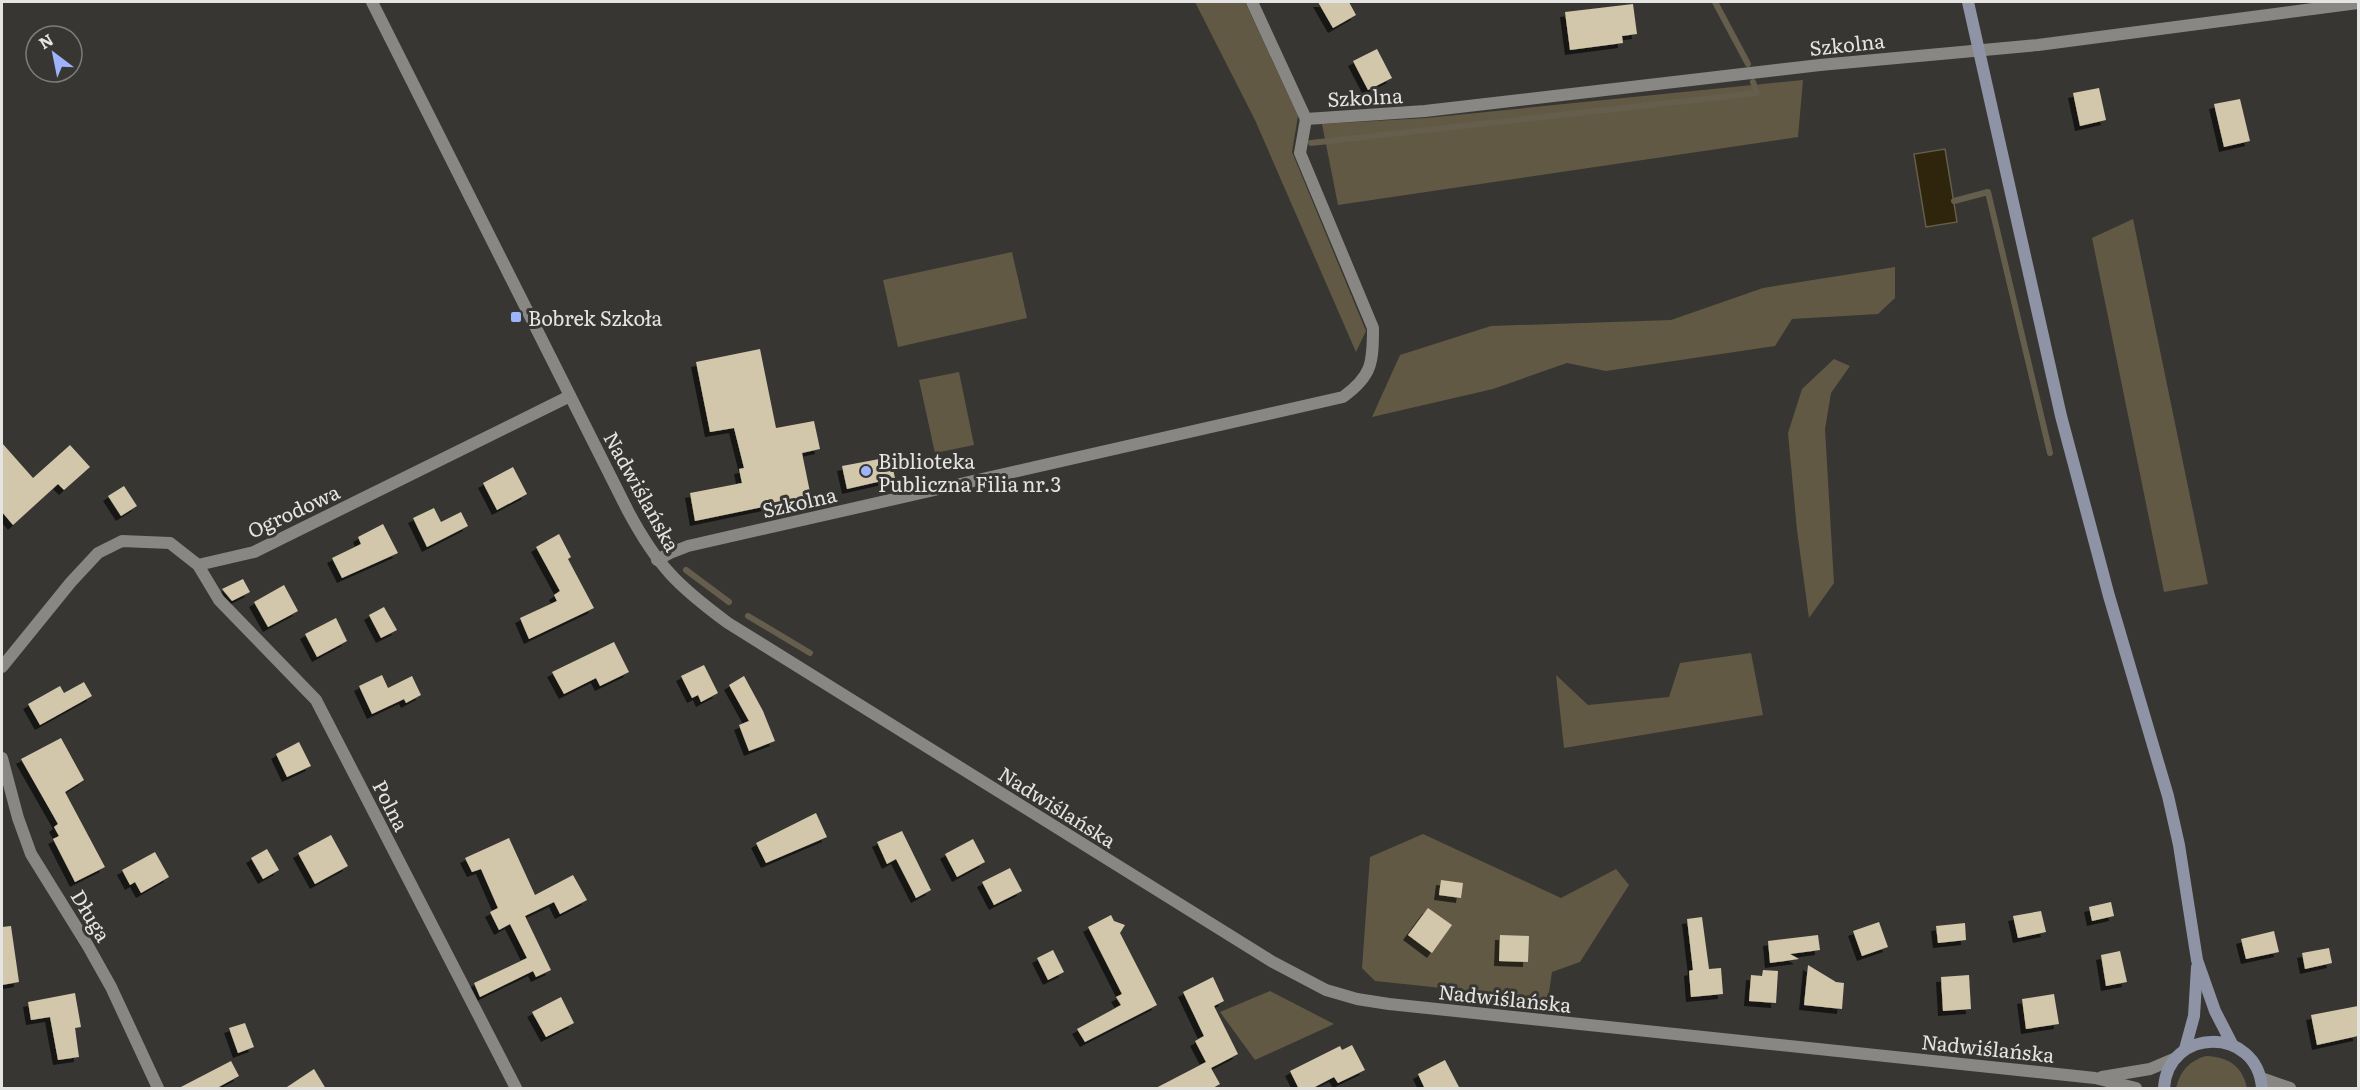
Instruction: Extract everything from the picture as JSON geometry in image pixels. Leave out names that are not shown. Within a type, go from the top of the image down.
[{"type":"main road","points":[[1969,8],[2061,416],[2109,596],[2168,796],[2179,845],[2198,960],[2215,1011],[2232,1044]]},
{"type":"main road","points":[[2164,1089],[2168,1070],[2181,1054],[2194,1016],[2198,960]]},
{"type":"main road","points":[[2181,1054],[2207,1041],[2232,1044],[2245,1052],[2255,1064],[2262,1084]]},
{"type":"street","name":"Nadwiślańska","points":[[372,2],[628,511],[657,560],[689,595],[728,623],[1271,961],[1326,990],[1357,999],[1389,1004],[2095,1078],[2136,1089]]},
{"type":"street","points":[[1252,2],[1306,118]]},
{"type":"street","name":"Szkolna","points":[[657,560],[670,552],[688,546],[1344,397],[1359,386],[1369,370],[1373,352],[1374,328],[1300,153],[1306,118],[1425,111],[1820,65],[2038,45],[2358,3]]},
{"type":"street","name":"Ogrodowa","points":[[198,565],[255,552],[570,396]]},
{"type":"street","points":[[2,667],[71,582],[98,553],[122,541],[170,543],[198,565]]},
{"type":"street","name":"Polna","points":[[198,565],[219,600],[316,700],[516,1089]]},
{"type":"street","name":"Długa","points":[[2,758],[3,774],[31,854],[111,987],[158,1089]]},
{"type":"street","name":"Nadwiślańska","points":[[2095,1078],[2150,1069],[2181,1054]]},
{"type":"street","points":[[2262,1084],[2290,1089]]},
{"type":"shaded area","points":[[1195,2],[1245,2],[1298,116],[1292,152],[1366,331],[1356,352],[1255,120]]},
{"type":"shaded area","points":[[1803,80],[1798,137],[1338,205],[1322,124],[1426,118]]},
{"type":"shaded area","points":[[1945,149],[1957,222],[1926,227],[1914,154]]},
{"type":"shaded area","points":[[2133,219],[2208,584],[2164,592],[2092,238]]},
{"type":"shaded area","points":[[1012,252],[1027,318],[898,347],[883,280]]},
{"type":"shaded area","points":[[1895,267],[1895,298],[1878,314],[1792,319],[1775,346],[1606,371],[1567,363],[1493,389],[1372,417],[1400,355],[1491,326],[1671,320],[1763,288]]},
{"type":"shaded area","points":[[1834,359],[1850,366],[1831,393],[1825,429],[1834,583],[1809,618],[1797,530],[1788,433],[1802,389]]},
{"type":"shaded area","points":[[959,372],[974,445],[935,453],[919,380]]},
{"type":"shaded area","points":[[1751,653],[1763,715],[1564,748],[1556,675],[1588,705],[1669,697],[1680,663]]},
{"type":"shaded area","points":[[1423,834],[1561,898],[1616,869],[1629,885],[1580,962],[1552,972],[1548,999],[1375,981],[1362,968],[1370,857]]},
{"type":"shaded area","points":[[1270,991],[1334,1024],[1255,1060],[1220,1012]]},
{"type":"shaded area","points":[[2206,1056],[2221,1058],[2233,1064],[2242,1074],[2247,1088],[2176,1088],[2186,1068]]},
{"type":"building","points":[[1318,2],[1349,2],[1356,15],[1333,28]]},
{"type":"building","points":[[1633,4],[1637,34],[1622,36],[1623,43],[1570,50],[1565,12]]},
{"type":"building","points":[[1377,49],[1392,78],[1368,90],[1353,61]]},
{"type":"building","points":[[2099,88],[2106,120],[2080,126],[2073,93]]},
{"type":"building","points":[[2240,99],[2250,141],[2224,147],[2214,104]]},
{"type":"building","points":[[760,349],[776,428],[814,421],[820,449],[802,453],[811,497],[695,521],[690,493],[742,483],[739,469],[744,468],[734,428],[710,432],[696,362]]},
{"type":"building","points":[[2,443],[33,478],[70,445],[90,467],[64,490],[58,484],[13,525],[2,512]]},
{"type":"building","points":[[890,457],[895,478],[847,489],[842,466]]},
{"type":"building","points":[[513,467],[527,494],[497,510],[483,483]]},
{"type":"building","points":[[124,486],[137,506],[121,516],[108,496]]},
{"type":"building","points":[[434,508],[441,522],[461,512],[468,526],[427,547],[413,518]]},
{"type":"building","points":[[383,524],[398,553],[342,578],[332,558],[361,544],[358,537]]},
{"type":"building","points":[[559,534],[571,557],[568,559],[594,608],[529,639],[520,618],[557,601],[554,595],[560,591],[536,547]]},
{"type":"building","points":[[243,579],[250,592],[232,601],[222,589]]},
{"type":"building","points":[[284,585],[298,611],[268,627],[254,602]]},
{"type":"building","points":[[384,607],[397,630],[381,638],[369,615]]},
{"type":"building","points":[[336,618],[347,641],[317,657],[305,634]]},
{"type":"building","points":[[614,642],[629,672],[600,686],[596,678],[564,694],[552,672]]},
{"type":"building","points":[[704,665],[718,693],[701,702],[698,695],[692,698],[681,676]]},
{"type":"building","points":[[382,675],[388,688],[412,676],[421,695],[406,703],[404,699],[372,714],[359,686]]},
{"type":"building","points":[[744,676],[763,711],[775,741],[749,751],[739,725],[749,721],[729,685]]},
{"type":"building","points":[[84,682],[92,696],[40,725],[28,704],[60,686],[64,693]]},
{"type":"building","points":[[61,738],[84,780],[65,792],[105,867],[75,882],[53,839],[59,836],[54,827],[58,824],[21,759]]},
{"type":"building","points":[[299,742],[311,766],[287,777],[276,754]]},
{"type":"building","points":[[816,813],[827,837],[766,863],[756,843]]},
{"type":"building","points":[[902,831],[931,890],[916,898],[896,859],[887,864],[877,842]]},
{"type":"building","points":[[331,835],[348,866],[315,884],[298,853]]},
{"type":"building","points":[[509,838],[535,895],[573,875],[587,900],[560,914],[554,902],[525,916],[551,970],[536,977],[533,971],[480,997],[474,983],[527,958],[510,924],[499,930],[490,912],[498,908],[481,869],[472,872],[465,858]]},
{"type":"building","points":[[973,839],[985,862],[957,877],[945,854]]},
{"type":"building","points":[[267,849],[279,870],[263,879],[251,858]]},
{"type":"building","points":[[155,852],[169,877],[141,893],[135,882],[130,885],[122,870]]},
{"type":"building","points":[[1010,868],[1022,891],[994,905],[982,882]]},
{"type":"building","points":[[1441,880],[1463,883],[1461,898],[1439,895]]},
{"type":"building","points":[[2111,902],[2114,916],[2092,921],[2089,907]]},
{"type":"building","points":[[1428,908],[1452,925],[1432,953],[1408,935]]},
{"type":"building","points":[[2041,911],[2046,932],[2018,938],[2013,916]]},
{"type":"building","points":[[1111,915],[1114,921],[1125,925],[1120,933],[1157,1005],[1085,1042],[1077,1029],[1121,1005],[1116,997],[1122,994],[1088,927]]},
{"type":"building","points":[[1702,917],[1709,969],[1721,968],[1723,994],[1691,997],[1689,971],[1693,970],[1687,919]]},
{"type":"building","points":[[1879,922],[1888,947],[1862,956],[1853,931]]},
{"type":"building","points":[[1965,923],[1966,940],[1938,943],[1936,926]]},
{"type":"building","points":[[11,926],[19,982],[2,985],[2,927]]},
{"type":"building","points":[[2274,931],[2279,952],[2246,959],[2241,939]]},
{"type":"building","points":[[1500,935],[1529,936],[1528,962],[1499,961]]},
{"type":"building","points":[[1818,935],[1820,950],[1790,954],[1799,959],[1770,963],[1768,941]]},
{"type":"building","points":[[2329,948],[2332,963],[2305,969],[2302,953]]},
{"type":"building","points":[[1053,950],[1064,972],[1048,980],[1037,958]]},
{"type":"building","points":[[2120,951],[2127,982],[2106,986],[2101,955]]},
{"type":"building","points":[[1808,965],[1836,982],[1844,983],[1842,1009],[1804,1005]]},
{"type":"building","points":[[1763,970],[1778,971],[1776,1003],[1749,1001],[1751,975],[1762,976]]},
{"type":"building","points":[[1969,975],[1971,1009],[1943,1011],[1941,977]]},
{"type":"building","points":[[1213,977],[1224,1001],[1214,1006],[1238,1054],[1211,1068],[1220,1084],[1211,1089],[1154,1089],[1206,1062],[1195,1041],[1204,1036],[1183,992]]},
{"type":"building","points":[[75,993],[81,1027],[75,1028],[79,1057],[58,1060],[50,1017],[31,1020],[28,1002]]},
{"type":"building","points":[[2054,994],[2059,1024],[2026,1029],[2022,999]]},
{"type":"building","points":[[561,997],[574,1023],[546,1037],[532,1012]]},
{"type":"building","points":[[2358,1006],[2358,1036],[2317,1045],[2311,1015]]},
{"type":"building","points":[[245,1023],[254,1047],[238,1053],[229,1028]]},
{"type":"building","points":[[1352,1045],[1365,1070],[1338,1083],[1334,1077],[1311,1089],[1299,1089],[1290,1071],[1340,1046],[1342,1050]]},
{"type":"building","points":[[1445,1060],[1460,1089],[1425,1089],[1418,1074]]},
{"type":"building","points":[[231,1061],[239,1076],[215,1089],[177,1089]]},
{"type":"building","points":[[314,1069],[326,1089],[284,1089]]},
{"type":"waterway","points":[[1715,2],[1748,64]]},
{"type":"waterway","points":[[1311,143],[1757,93],[1753,82]]},
{"type":"waterway","points":[[1954,201],[1988,192],[2050,453]]},
{"type":"waterway","points":[[686,570],[729,602]]},
{"type":"waterway","points":[[748,616],[810,653]]},
{"type":"place","name":"Bobrek Szkoła","points":[[516,317]]},
{"type":"place","name":"Biblioteka Publiczna Filia nr.3","points":[[866,471]]}]
